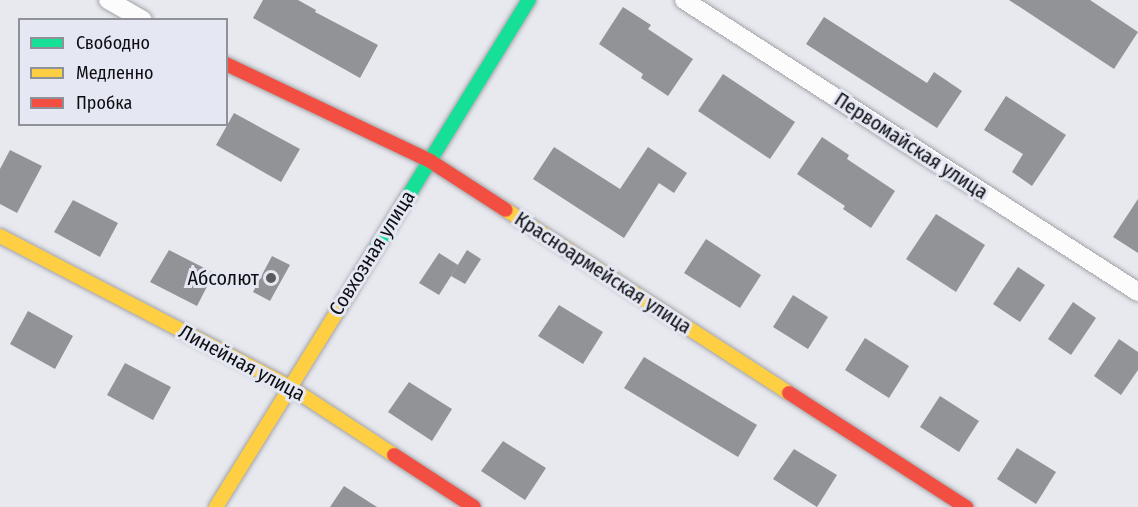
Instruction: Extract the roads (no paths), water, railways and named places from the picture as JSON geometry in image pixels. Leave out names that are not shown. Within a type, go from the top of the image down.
[{"type":"street","points":[[108,0],[140,18]]},
{"type":"street","name":"Совхозная улица","points":[[216,507],[529,0]]},
{"type":"street","name":"Первомайская улица","points":[[684,0],[1138,292]]},
{"type":"street","name":"Красноармейская улица","points":[[228,65],[430,161],[966,507]]},
{"type":"street","name":"Линейная улица","points":[[0,236],[290,387],[474,507]]},
{"type":"place","name":"Абсолют","points":[[271,278]]}]
